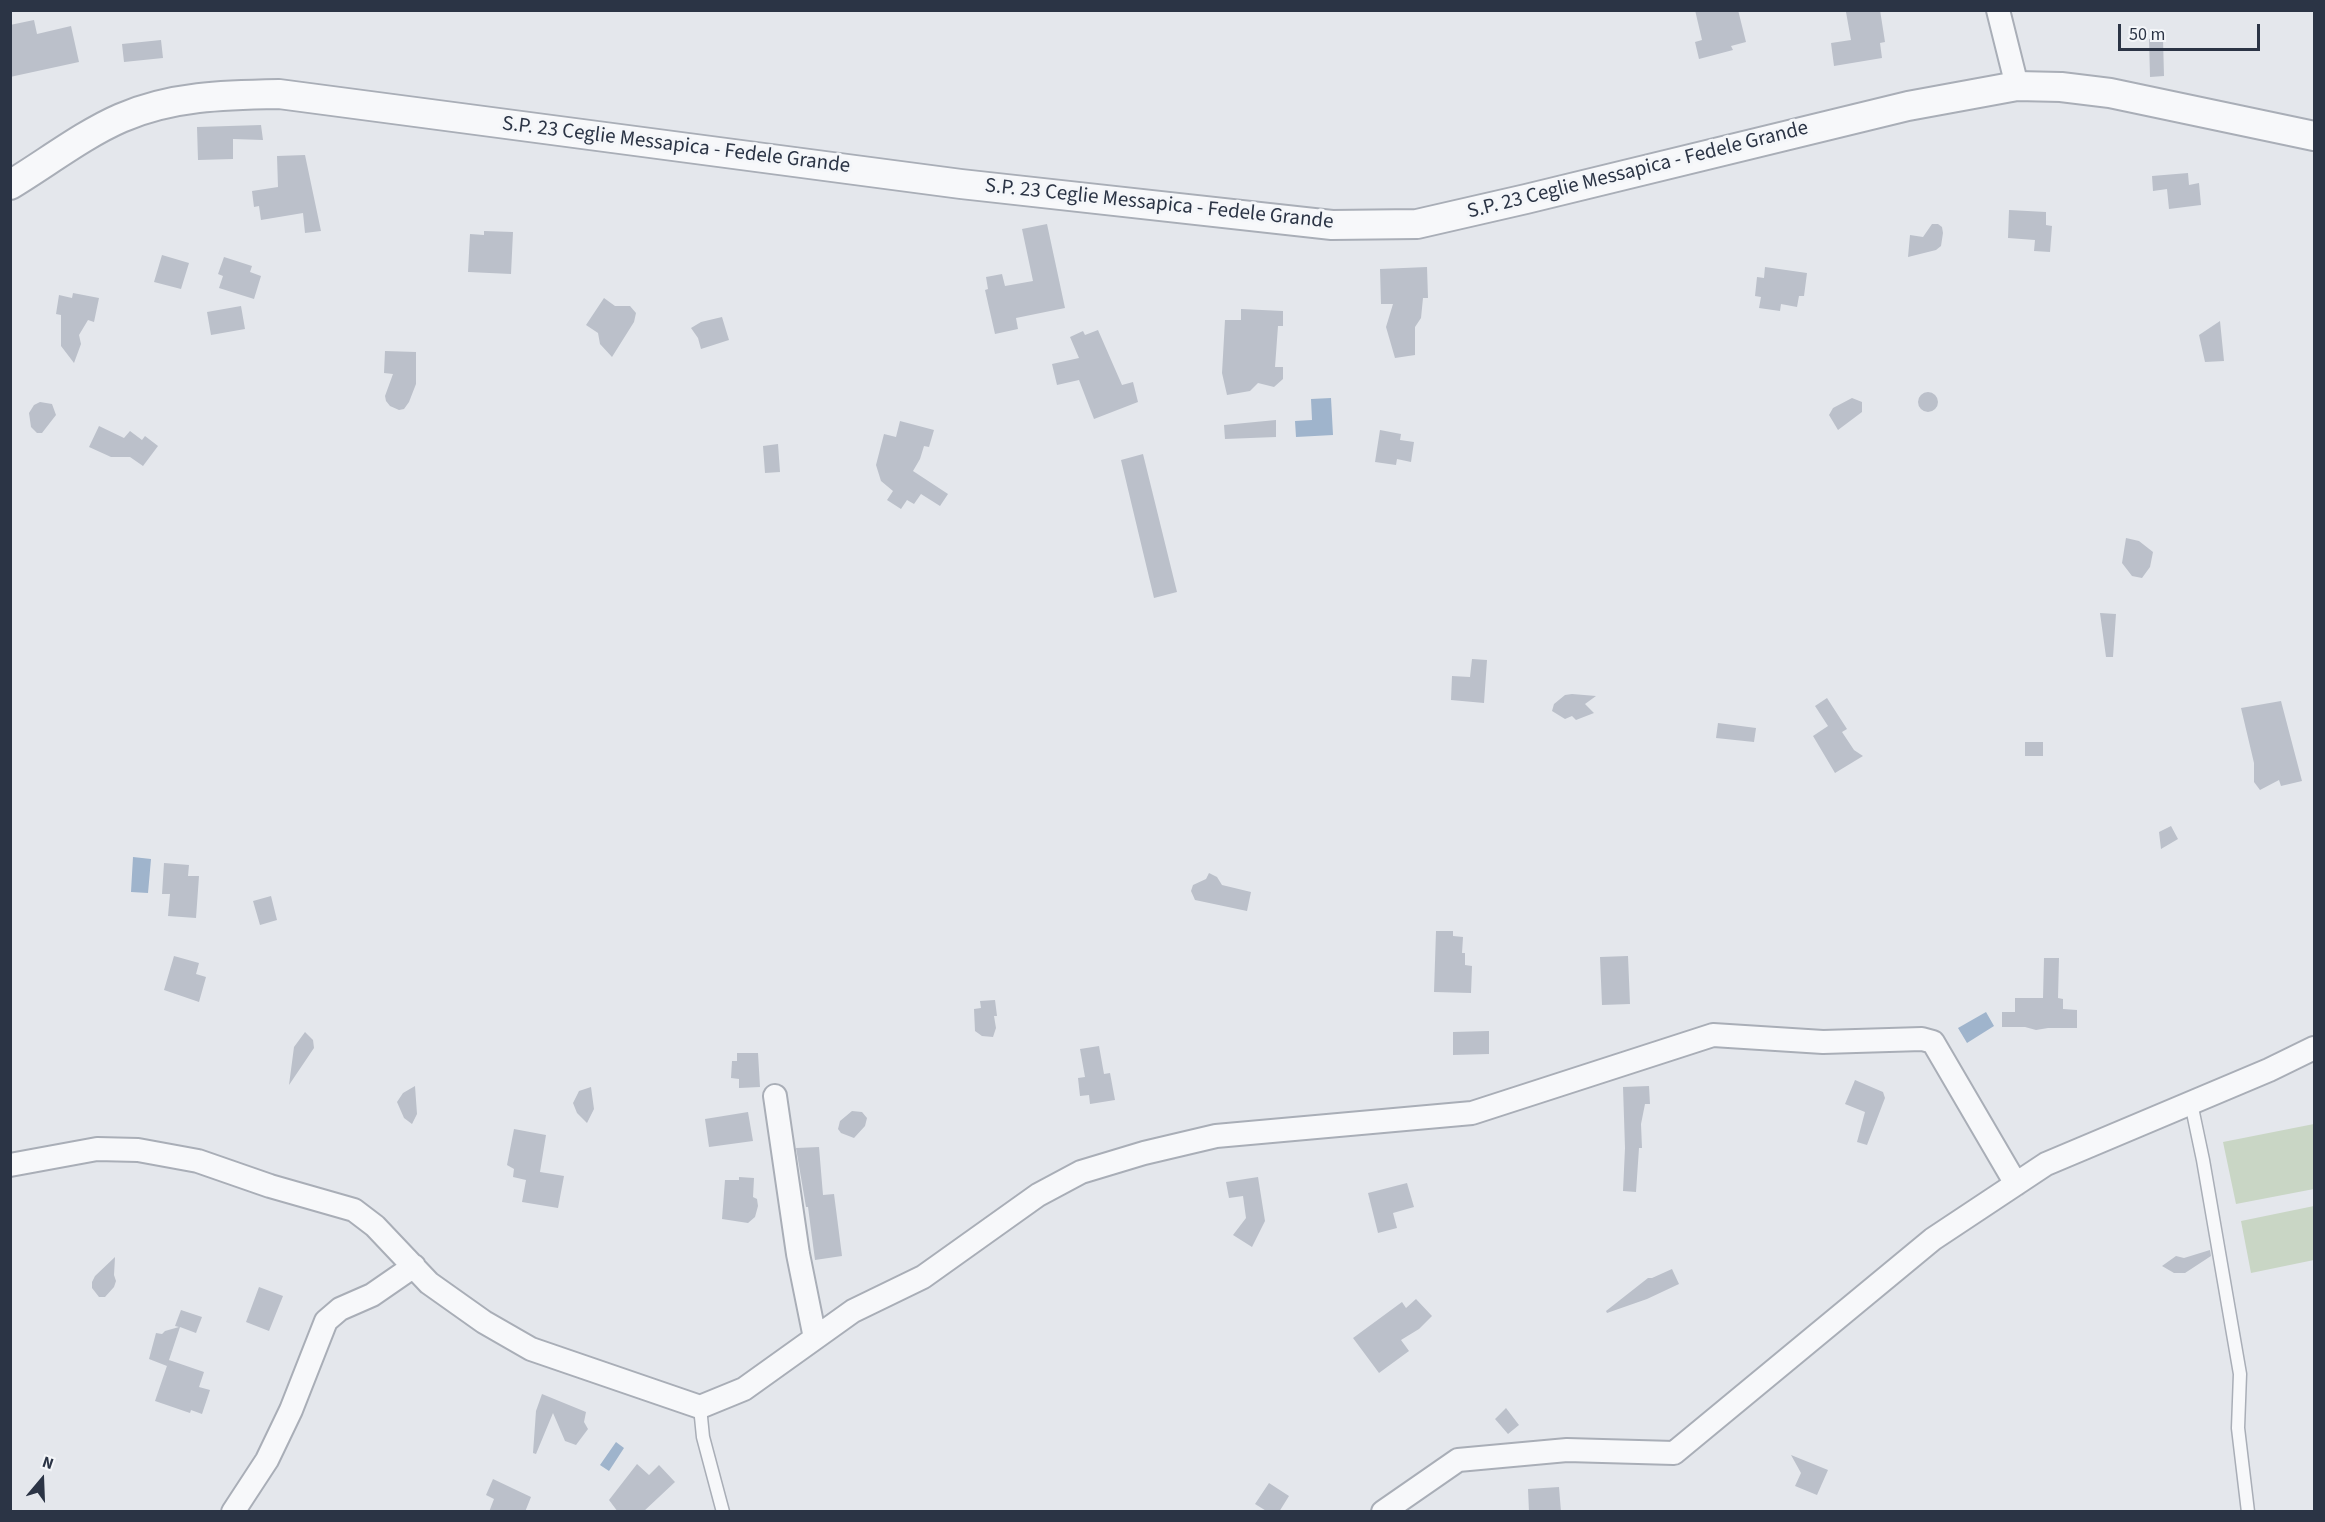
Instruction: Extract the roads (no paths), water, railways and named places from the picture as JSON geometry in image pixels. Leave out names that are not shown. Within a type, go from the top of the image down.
[{"type":"street","points":[[1998,10],[2018,86]]},
{"type":"street","name":"S.P. 23 Ceglie Messapica - Fedele Grande","points":[[10,185],[110,124],[166,103],[218,95],[279,94],[972,185],[1332,225],[1416,224],[1908,106],[2018,86],[2061,87],[2110,93],[2314,136]]},
{"type":"street","points":[[10,1165],[98,1149],[138,1150],[198,1161],[354,1210],[375,1226],[429,1284],[484,1322],[531,1349],[700,1407],[744,1389],[853,1311],[923,1277],[1038,1195],[1081,1172],[1144,1153],[1216,1136],[1472,1113],[1713,1035],[1823,1042],[1922,1039],[1933,1042],[2016,1184]]},
{"type":"street","points":[[1383,1512],[1458,1460],[1567,1450],[1674,1453],[1933,1239],[2046,1164],[2269,1070],[2314,1048]]},
{"type":"street","points":[[775,1096],[798,1254],[815,1338]]},
{"type":"street","points":[[233,1512],[267,1460],[291,1410],[326,1321],[340,1308],[372,1295],[414,1266]]},
{"type":"lane","points":[[2191,1103],[2240,1374],[2238,1428],[2248,1512]]},
{"type":"lane","points":[[700,1407],[703,1437],[723,1512]]},
{"type":"water","points":[[1331,398],[1333,435],[1296,437],[1295,421],[1312,420],[1311,399]]},
{"type":"water","points":[[133,857],[151,859],[148,893],[131,892]]},
{"type":"water","points":[[1986,1012],[1994,1026],[1967,1043],[1958,1028]]},
{"type":"water","points":[[616,1442],[624,1448],[609,1471],[600,1465]]}]
